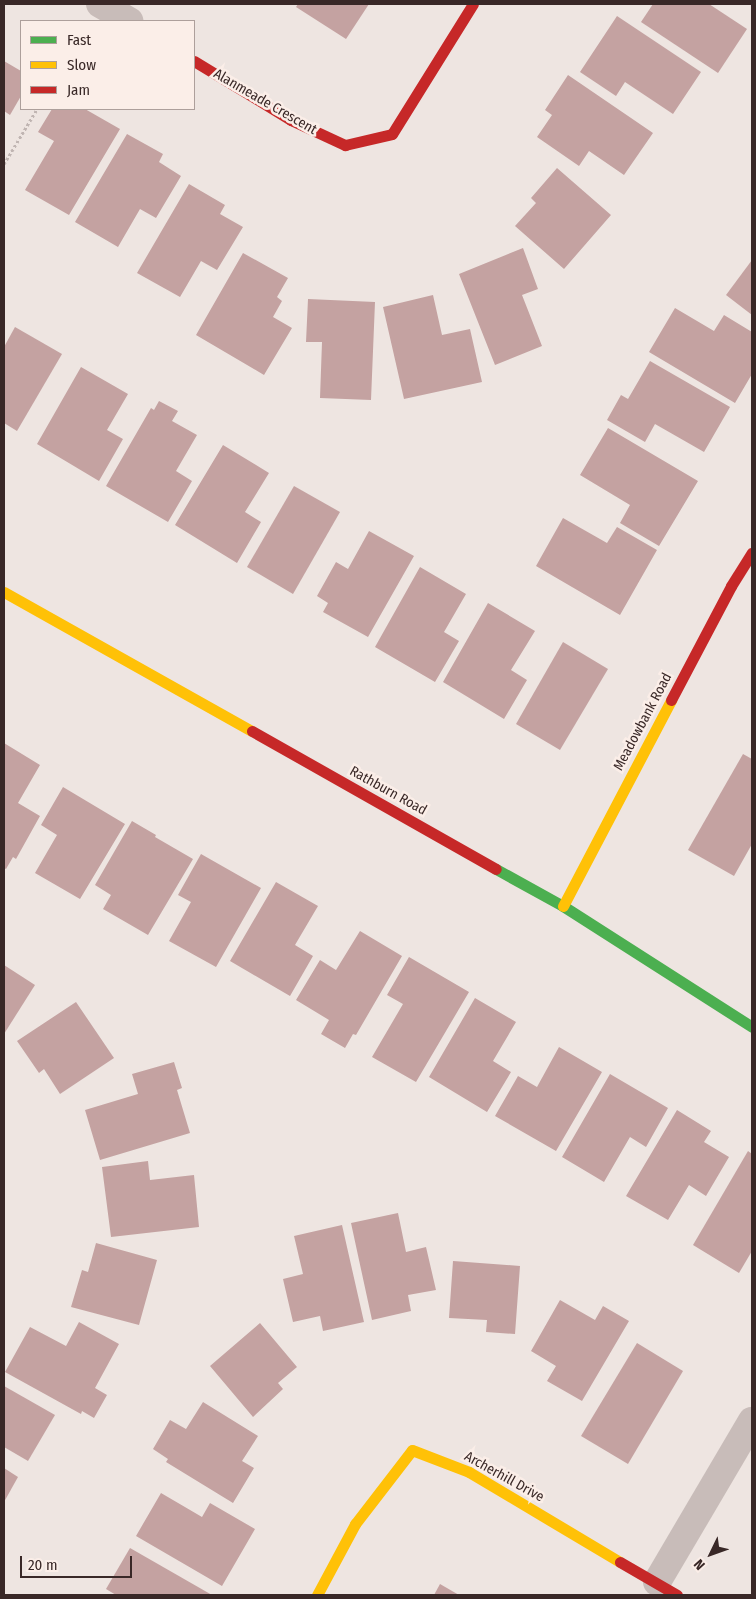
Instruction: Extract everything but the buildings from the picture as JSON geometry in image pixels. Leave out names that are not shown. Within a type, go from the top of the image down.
[{"type":"street","points":[[100,4],[127,20]]},
{"type":"street","name":"Alanmeade Crescent","points":[[195,61],[291,120],[345,145],[392,134],[473,4]]},
{"type":"street","name":"Meadowbank Road","points":[[563,906],[731,586],[752,553]]},
{"type":"street","name":"Rathburn Road","points":[[4,592],[563,906],[752,1027]]},
{"type":"street","points":[[667,1589],[752,1421]]},
{"type":"street","name":"Archerhill Drive","points":[[318,1595],[354,1524],[412,1450],[469,1472],[667,1589]]},
{"type":"path","points":[[4,164],[36,110]]},
{"type":"traffic: fast","points":[[496,869],[563,906],[752,1027]]},
{"type":"traffic: slow","points":[[4,592],[252,731]]},
{"type":"traffic: slow","points":[[563,906],[671,700]]},
{"type":"traffic: slow","points":[[317,1595],[355,1524],[412,1450],[469,1472],[620,1562]]},
{"type":"traffic: jam","points":[[195,62],[291,120],[345,145],[392,134],[473,4]]},
{"type":"traffic: jam","points":[[671,700],[731,586],[752,553]]},
{"type":"traffic: jam","points":[[252,731],[496,869]]},
{"type":"traffic: jam","points":[[620,1562],[677,1595]]}]
